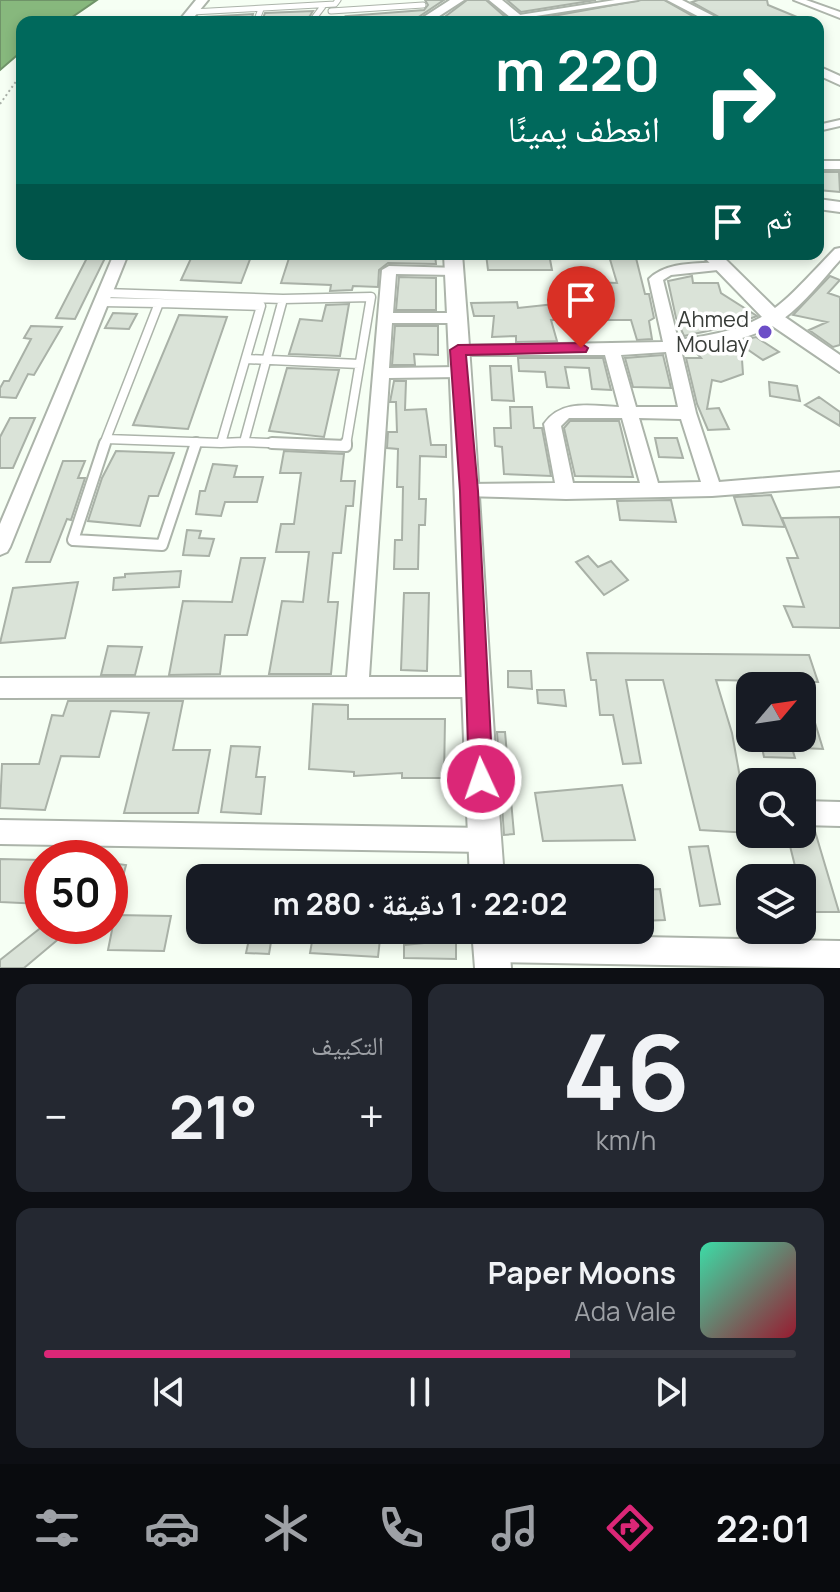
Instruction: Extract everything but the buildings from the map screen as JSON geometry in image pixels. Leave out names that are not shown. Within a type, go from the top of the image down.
[{"type":"main road","points":[[189,16],[202,0]]},
{"type":"main road","points":[[440,16],[458,0]]},
{"type":"main road","points":[[495,0],[516,16]]},
{"type":"main road","points":[[673,0],[707,16]]},
{"type":"main road","points":[[716,260],[775,319],[840,365]]},
{"type":"main road","points":[[453,262],[469,491],[475,687],[486,864]]},
{"type":"street","points":[[538,16],[634,0]]},
{"type":"street","points":[[798,0],[840,15]]},
{"type":"street","points":[[381,373],[458,361],[611,348],[672,348],[729,338],[775,319],[840,252]]},
{"type":"street","points":[[0,547],[119,260]]},
{"type":"street","points":[[712,489],[688,413],[656,279],[667,271],[716,260]]},
{"type":"street","points":[[357,687],[389,270],[453,262]]},
{"type":"street","points":[[386,318],[456,318]]},
{"type":"street","points":[[611,348],[651,490]]},
{"type":"street","points":[[566,492],[552,424],[565,412],[688,413]]},
{"type":"street","points":[[469,491],[712,489],[840,479]]},
{"type":"street","points":[[0,688],[475,687]]},
{"type":"street","points":[[816,813],[840,814]]},
{"type":"street","points":[[0,832],[485,840]]},
{"type":"street","points":[[491,949],[840,955]]},
{"type":"lane","points":[[380,10],[382,0]]},
{"type":"lane","points":[[197,16],[336,2]]},
{"type":"lane","points":[[331,11],[336,2]]},
{"type":"lane","points":[[331,11],[380,10],[421,3]]},
{"type":"lane","points":[[316,16],[324,5]]},
{"type":"lane","points":[[258,16],[261,9]]},
{"type":"lane","points":[[331,11],[336,16]]},
{"type":"lane","points":[[104,297],[282,303]]},
{"type":"lane","points":[[104,297],[159,303],[261,306],[371,297],[346,446],[106,439]]},
{"type":"lane","points":[[159,303],[106,439],[73,540],[162,545],[196,442]]},
{"type":"lane","points":[[244,442],[282,303]]},
{"type":"lane","points":[[221,443],[261,306]]},
{"type":"lane","points":[[246,359],[359,364]]},
{"type":"path","points":[[0,104],[16,81]]},
{"type":"shaded area","points":[[0,0],[97,0],[74,16],[16,16],[16,56],[0,70]]},
{"type":"place","name":"Ahmed Moulay","points":[[765,332]]},
{"type":"route","points":[[481,779],[469,491],[458,350],[581,348]]}]
